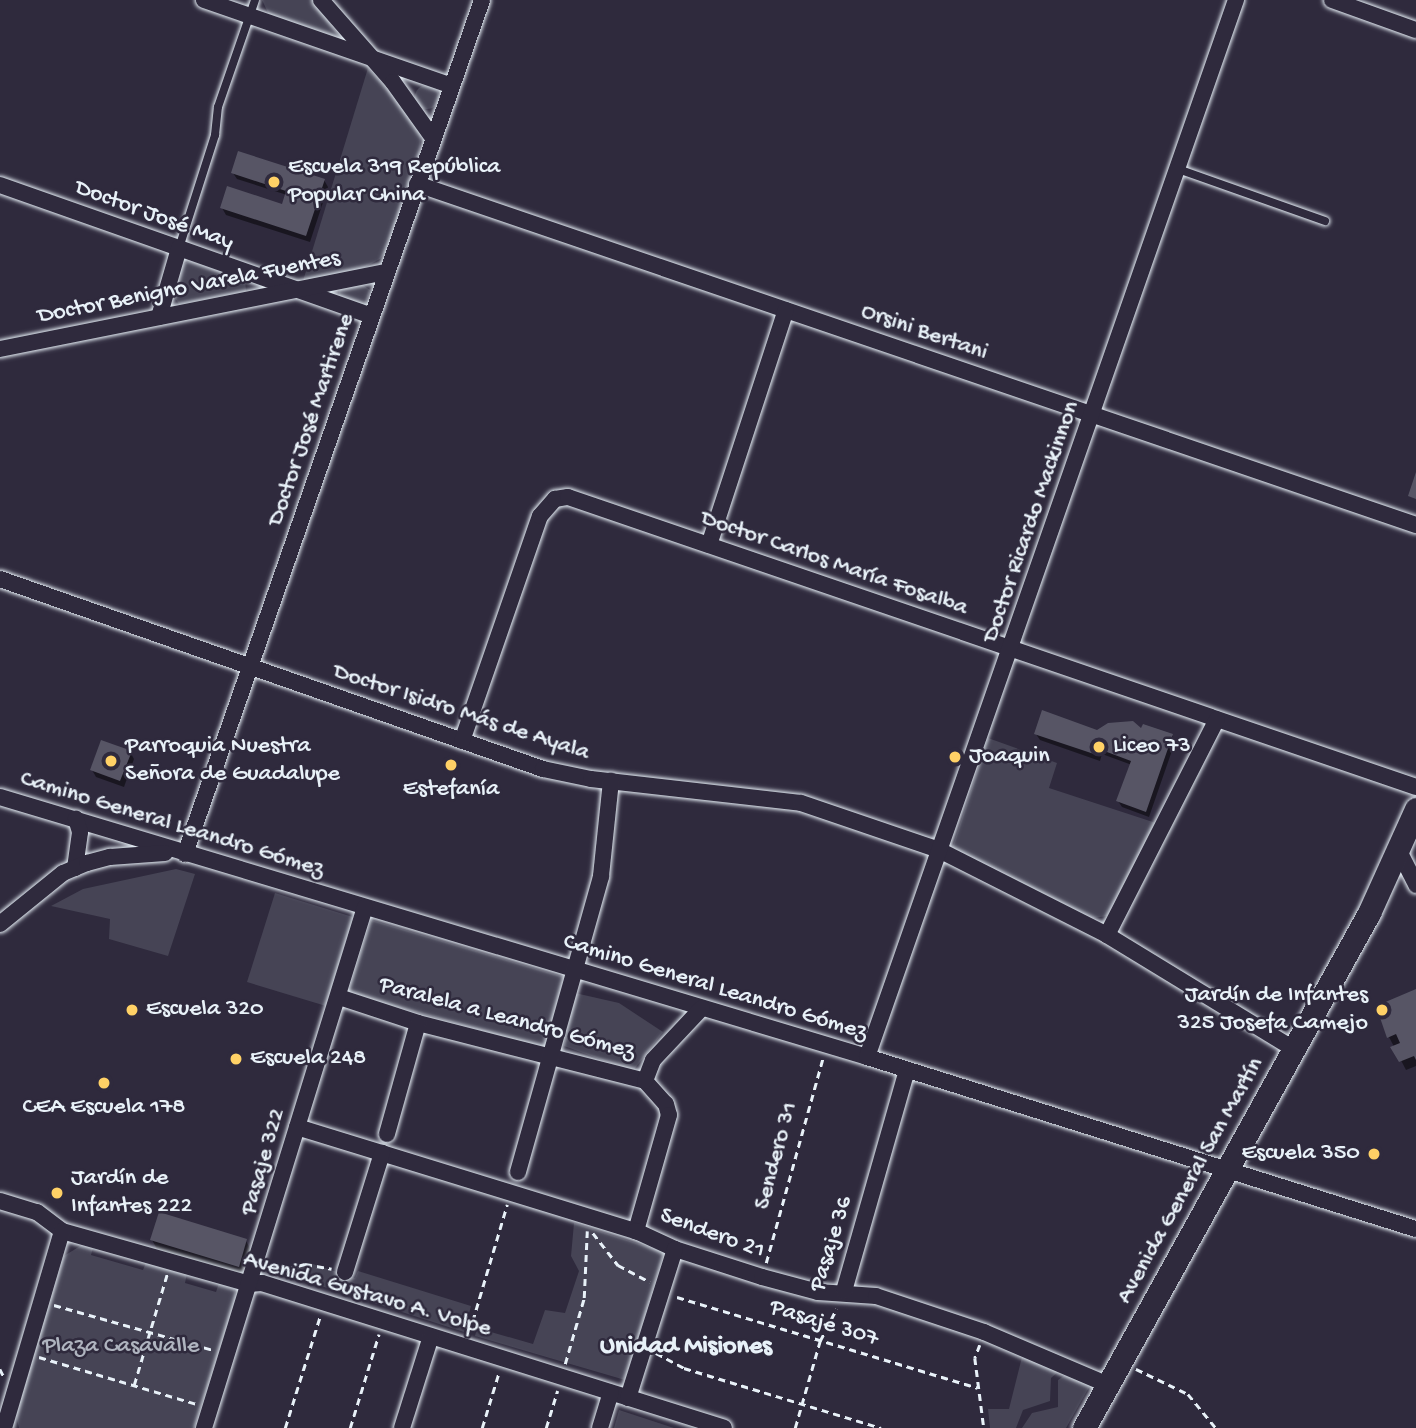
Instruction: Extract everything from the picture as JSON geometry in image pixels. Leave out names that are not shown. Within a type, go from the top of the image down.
[{"type":"main road","name":"Avenida General San Martín","points":[[1084,1428],[1400,853],[1416,809]]},
{"type":"street","points":[[204,0],[253,8],[370,58],[452,86]]},
{"type":"street","points":[[321,0],[421,116],[433,138]]},
{"type":"street","name":"Doctor José Martirene","points":[[185,854],[482,0]]},
{"type":"street","name":"Doctor Ricardo Mackinnon","points":[[867,1058],[1012,650],[1236,0]]},
{"type":"street","points":[[1332,0],[1416,30]]},
{"type":"street","name":"Orsini Bertani","points":[[417,184],[1416,525]]},
{"type":"street","name":"Doctor José May","points":[[0,185],[372,316]]},
{"type":"street","points":[[159,317],[178,248]]},
{"type":"street","name":"Doctor Benigno Varela Fuentes","points":[[0,349],[387,272]]},
{"type":"street","points":[[709,545],[786,310]]},
{"type":"street","name":"Doctor Carlos María Fosalba","points":[[461,741],[540,516],[555,499],[568,497],[1416,787]]},
{"type":"street","name":"Doctor Isidro Más de Ayala","points":[[0,579],[543,769],[611,781],[801,803],[939,850],[1107,935],[1294,1049]]},
{"type":"street","points":[[1107,935],[1217,719]]},
{"type":"street","points":[[518,1172],[553,1058],[574,970],[601,876],[611,781]]},
{"type":"street","name":"Camino General Leandro Gómez","points":[[0,797],[826,1045],[1416,1229]]},
{"type":"street","points":[[75,868],[80,832],[76,819]]},
{"type":"street","points":[[1400,853],[1416,885]]},
{"type":"street","points":[[0,924],[38,891],[75,868],[110,857],[185,854]]},
{"type":"street","name":"Pasaje 322","points":[[204,1428],[227,1354],[255,1283],[297,1127],[365,907]]},
{"type":"street","name":"Paralela a Leandro Gómez","points":[[339,997],[418,1023],[553,1058],[594,1064],[645,1081],[658,1093],[670,1115],[636,1231]]},
{"type":"street","points":[[645,1081],[653,1060],[702,1008]]},
{"type":"street","points":[[387,1134],[418,1023]]},
{"type":"street","name":"Pasaje 36","points":[[844,1291],[906,1070]]},
{"type":"street","name":"Sendero 21","points":[[297,1127],[636,1231],[675,1249],[762,1277],[818,1293],[844,1291],[876,1296],[984,1332],[1108,1385]]},
{"type":"street","points":[[345,1272],[382,1153]]},
{"type":"street","name":"Avenida Gustavo A. Volpe","points":[[0,1201],[37,1212],[62,1231],[324,1303],[724,1428]]},
{"type":"street","points":[[4,1428],[62,1231]]},
{"type":"street","points":[[628,1398],[675,1249]]},
{"type":"street","points":[[402,1428],[431,1336]]},
{"type":"street","points":[[600,1428],[611,1393]]},
{"type":"lane","points":[[178,248],[215,135],[218,107],[253,8]]},
{"type":"lane","points":[[1178,169],[1325,221]]},
{"type":"path","name":"Sendero 31","points":[[762,1277],[826,1045]]},
{"type":"path","points":[[465,1347],[511,1193]]},
{"type":"path","points":[[546,1428],[584,1298],[582,1253],[589,1218]]},
{"type":"path","name":"Pasaje 307","points":[[589,1218],[593,1236],[618,1265],[642,1275],[661,1292],[978,1388]]},
{"type":"path","points":[[134,1385],[171,1261]]},
{"type":"path","points":[[255,1283],[281,1267],[305,1264],[345,1272]]},
{"type":"path","name":"Pasaje 36","points":[[795,1428],[820,1341],[844,1291]]},
{"type":"path","points":[[41,1301],[227,1354]]},
{"type":"path","points":[[285,1428],[324,1303]]},
{"type":"path","points":[[350,1428],[383,1321]]},
{"type":"path","points":[[984,1332],[975,1358],[984,1428]]},
{"type":"path","points":[[644,1347],[684,1368],[881,1428]]},
{"type":"path","points":[[26,1353],[210,1407]]},
{"type":"path","points":[[482,1428],[503,1359]]},
{"type":"path","points":[[1120,1363],[1188,1394],[1216,1428]]},
{"type":"green space","points":[[262,0],[313,0],[344,43],[270,17]]},
{"type":"green space","points":[[368,68],[413,118],[421,135],[419,156],[388,249],[380,259],[361,269],[303,281]]},
{"type":"green space","points":[[427,85],[436,88],[439,97],[436,106],[427,109],[418,106],[415,97],[418,88]]},
{"type":"green space","points":[[190,261],[245,280],[246,291],[179,304],[173,295],[180,266]]},
{"type":"green space","points":[[360,283],[370,290],[365,305],[338,297],[340,288]]},
{"type":"green space","points":[[988,738],[1057,763],[1049,788],[1159,824],[1107,916],[1087,919],[952,849]]},
{"type":"green space","points":[[176,869],[195,874],[168,956],[109,939],[110,919],[51,906],[83,889]]},
{"type":"green space","points":[[275,893],[353,917],[326,1006],[247,982]]},
{"type":"green space","points":[[371,920],[564,977],[545,1048],[348,993]]},
{"type":"green space","points":[[575,993],[619,1003],[663,1032],[633,1071],[564,1046]]},
{"type":"green space","points":[[574,1223],[664,1252],[625,1380],[475,1336],[477,1328],[533,1344],[545,1310],[565,1313],[579,1271],[571,1256]]},
{"type":"green space","name":"Plaza Casavalle","points":[[85,1243],[94,1244],[91,1255],[143,1270],[147,1260],[187,1273],[185,1283],[216,1292],[219,1283],[234,1289],[236,1297],[194,1428],[19,1428],[16,1415],[64,1256]]},
{"type":"green space","points":[[310,1263],[355,1278],[358,1271],[471,1306],[464,1332],[290,1276],[292,1266]]},
{"type":"green space","points":[[1023,1353],[1059,1371],[1051,1378],[1050,1401],[1023,1410],[1016,1428],[990,1428],[988,1409],[1009,1409]]},
{"type":"green space","points":[[1065,1375],[1092,1382],[1066,1428],[1022,1428],[1032,1413],[1058,1407],[1058,1380]]},
{"type":"green space","points":[[619,1410],[674,1428],[614,1428]]},
{"type":"building","points":[[238,151],[325,179],[306,236],[220,208],[227,186],[282,204],[286,191],[231,173]]},
{"type":"building","points":[[1416,472],[1416,499],[1408,496]]},
{"type":"building","points":[[1042,710],[1097,730],[1108,723],[1133,721],[1141,728],[1143,724],[1173,734],[1146,812],[1116,801],[1131,761],[1099,749],[1097,755],[1034,734]]},
{"type":"building","name":"Parroquia Nuestra Señora de Guadalupe","points":[[101,740],[132,751],[120,781],[90,770]]},
{"type":"building","points":[[1416,989],[1416,1060],[1414,1056],[1399,1062],[1390,1047],[1400,1043],[1396,1034],[1387,1038],[1376,1006]]},
{"type":"building","points":[[159,1212],[247,1239],[239,1267],[150,1240]]},
{"type":"place","name":"Escuela 319 República Popular China","points":[[274,182]]},
{"type":"place","name":"Liceo 73","points":[[1099,747]]},
{"type":"place","name":"Joaquin","points":[[955,757]]},
{"type":"place","name":"Parroquia Nuestra Señora de Guadalupe","points":[[111,761]]},
{"type":"place","name":"Estefanía","points":[[451,765]]},
{"type":"place","name":"Escuela 320","points":[[132,1010]]},
{"type":"place","name":"Jardín de Infantes 325 Josefa Camejo","points":[[1382,1010]]},
{"type":"place","name":"Escuela 248","points":[[236,1059]]},
{"type":"place","name":"CEA Escuela 178","points":[[104,1083]]},
{"type":"place","name":"Escuela 350","points":[[1374,1154]]},
{"type":"place","name":"Jardín de Infantes 222","points":[[57,1193]]},
{"type":"district","name":"Unidad Misiones","points":[[686,1348]]}]
